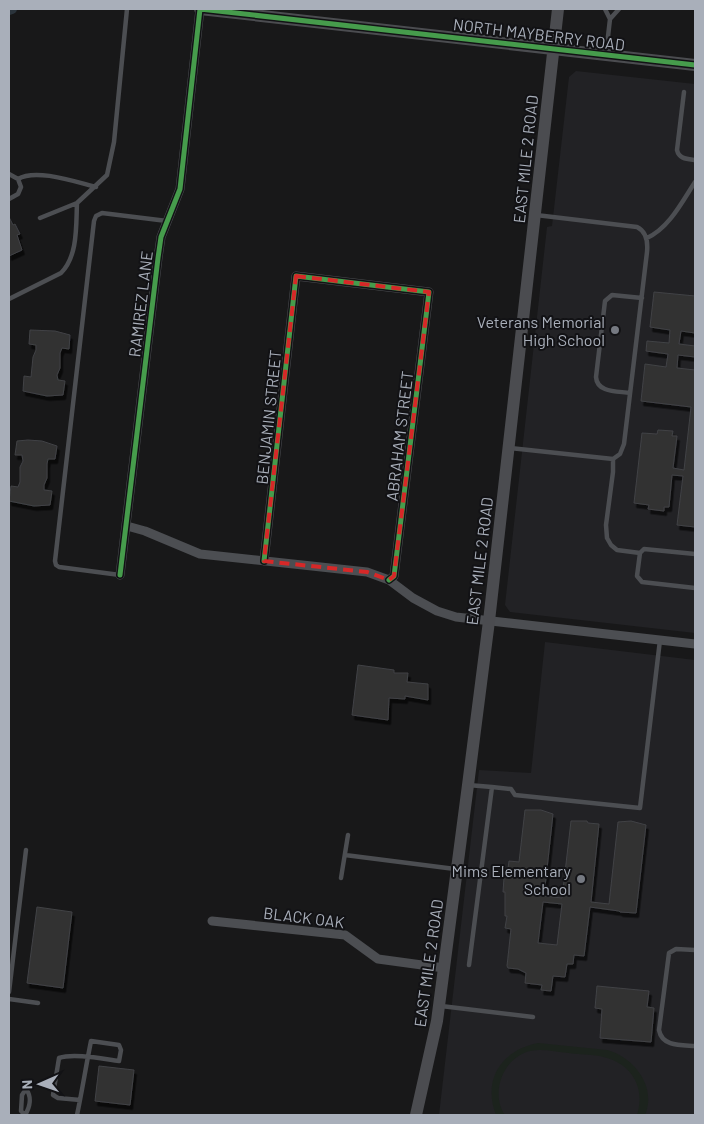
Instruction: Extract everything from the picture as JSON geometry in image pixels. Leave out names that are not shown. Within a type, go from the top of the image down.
[{"type":"main road","name":"NORTH MAYBERRY ROAD","points":[[200,9],[695,65]]},
{"type":"main road","name":"EAST MILE 2 ROAD","points":[[416,1115],[438,1021],[489,621],[558,9]]},
{"type":"street","name":"RAMIREZ LANE","points":[[120,575],[158,258],[161,238],[180,189],[200,9]]},
{"type":"street","name":"BENJAMIN STREET","points":[[264,561],[296,276],[429,292]]},
{"type":"street","name":"ABRAHAM STREET","points":[[389,580],[394,576],[429,292]]},
{"type":"street","points":[[127,526],[146,531],[200,554],[367,572],[389,580],[413,598],[437,611],[456,616],[695,644]]},
{"type":"street","name":"BLACK OAK","points":[[212,921],[346,935],[378,959],[444,968]]},
{"type":"lane","points":[[40,218],[77,203],[107,175],[114,142],[127,9]]},
{"type":"lane","points":[[605,9],[610,19],[606,54]]},
{"type":"lane","points":[[610,19],[620,9]]},
{"type":"lane","points":[[684,92],[676,150],[679,156],[695,160]]},
{"type":"lane","points":[[9,174],[18,179],[20,183],[20,191],[16,197],[9,199]]},
{"type":"lane","points":[[18,179],[32,174],[96,187]]},
{"type":"lane","points":[[647,238],[659,231],[669,220],[695,182]]},
{"type":"lane","points":[[9,298],[62,273],[66,269],[72,256],[77,203]]},
{"type":"lane","points":[[120,575],[59,568],[55,561],[94,221],[96,216],[102,213],[167,221]]},
{"type":"lane","points":[[508,448],[613,459],[620,454],[642,298],[647,238],[641,229],[535,215]]},
{"type":"lane","points":[[630,393],[602,388],[597,384],[596,376],[605,301],[612,295],[642,298]]},
{"type":"lane","points":[[613,459],[606,530],[607,538],[611,545],[617,550],[640,553],[647,549],[695,554]]},
{"type":"lane","points":[[640,553],[637,576],[640,580],[695,588]]},
{"type":"lane","points":[[468,785],[511,789],[515,795],[640,808],[660,640]]},
{"type":"lane","points":[[470,965],[492,787]]},
{"type":"lane","points":[[342,878],[348,836]]},
{"type":"lane","points":[[9,992],[26,850]]},
{"type":"lane","points":[[345,855],[457,869]]},
{"type":"lane","points":[[695,950],[676,949],[669,953],[659,1030],[660,1035],[666,1042],[695,1046]]},
{"type":"lane","points":[[9,999],[38,1003]]},
{"type":"lane","points":[[439,1006],[533,1016]]},
{"type":"lane","points":[[77,1115],[80,1100],[88,1058],[91,1041],[120,1045],[119,1061],[88,1058],[64,1056],[59,1058],[53,1095],[58,1098],[80,1100]]},
{"type":"lane","points":[[26,1089],[30,1095],[28,1110],[24,1115],[21,1111],[22,1095],[26,1089]]},
{"type":"highlighted area","points":[[296,276],[429,292],[394,576],[389,580],[367,572],[264,561]]},
{"type":"shaded area","name":"Veterans Memorial High School","points":[[576,71],[695,84],[695,633],[510,612],[505,605],[547,227],[552,226],[569,77]]},
{"type":"shaded area","name":"Mims Elementary School","points":[[545,642],[695,660],[695,1115],[439,1115],[479,770],[531,773]]},
{"type":"shaded area","points":[[538,1043],[607,1050],[626,1059],[641,1075],[645,1084],[648,1104],[645,1115],[637,1115],[639,1097],[635,1080],[624,1067],[616,1062],[598,1056],[540,1050],[524,1053],[509,1064],[504,1072],[499,1089],[501,1107],[505,1115],[496,1115],[492,1102],[492,1090],[498,1068],[514,1052]]},
{"type":"building","points":[[9,217],[20,234],[17,235],[22,250],[9,256]]},
{"type":"building","points":[[654,292],[695,296],[695,333],[681,331],[679,344],[695,346],[695,357],[678,355],[677,368],[695,370],[695,527],[677,525],[683,476],[672,475],[669,507],[664,507],[664,511],[648,509],[649,505],[634,503],[642,433],[657,434],[658,430],[673,431],[672,436],[677,436],[673,468],[684,470],[691,407],[641,401],[645,364],[666,367],[668,354],[646,351],[647,341],[669,343],[670,330],[650,327]]},
{"type":"building","points":[[30,330],[55,331],[70,335],[69,349],[62,348],[60,353],[60,368],[57,375],[58,380],[65,381],[63,395],[47,396],[23,391],[24,376],[31,377],[33,357],[36,350],[36,345],[29,344]]},
{"type":"building","points":[[17,441],[42,441],[57,446],[55,459],[48,459],[47,478],[44,485],[44,490],[52,491],[50,505],[34,506],[9,501],[11,486],[18,487],[20,482],[20,467],[23,461],[22,455],[15,455]]},
{"type":"building","points":[[358,665],[394,670],[394,673],[408,673],[407,682],[428,684],[428,700],[405,696],[405,699],[389,698],[388,720],[352,715]]},
{"type":"building","points":[[525,810],[541,810],[553,814],[544,896],[562,898],[571,821],[587,821],[588,823],[599,824],[591,902],[609,904],[618,822],[631,821],[646,825],[636,913],[590,907],[584,956],[574,955],[573,964],[567,964],[565,977],[553,976],[551,991],[541,990],[542,985],[525,983],[526,973],[518,969],[508,968],[507,966],[511,929],[505,928],[507,916],[505,916],[505,892],[503,892],[504,878],[507,877],[509,861],[519,862]],"holes":[[[543,902],[562,904],[557,945],[538,943]]]},
{"type":"building","points":[[37,907],[72,912],[63,988],[27,983]]},
{"type":"building","points":[[597,986],[649,991],[647,1007],[654,1008],[651,1042],[600,1038],[602,1009],[595,1008]]},
{"type":"building","points":[[99,1066],[134,1070],[130,1105],[95,1101]]},
{"type":"cycle path","points":[[200,9],[695,65]]},
{"type":"cycle path","points":[[120,575],[158,258],[161,237],[180,189],[200,9]]},
{"type":"cycle path","points":[[264,561],[296,276],[429,292],[394,576],[389,580]]},
{"type":"place","name":"Veterans Memorial High School","points":[[615,330]]},
{"type":"place","name":"Mims Elementary School","points":[[581,879]]}]
